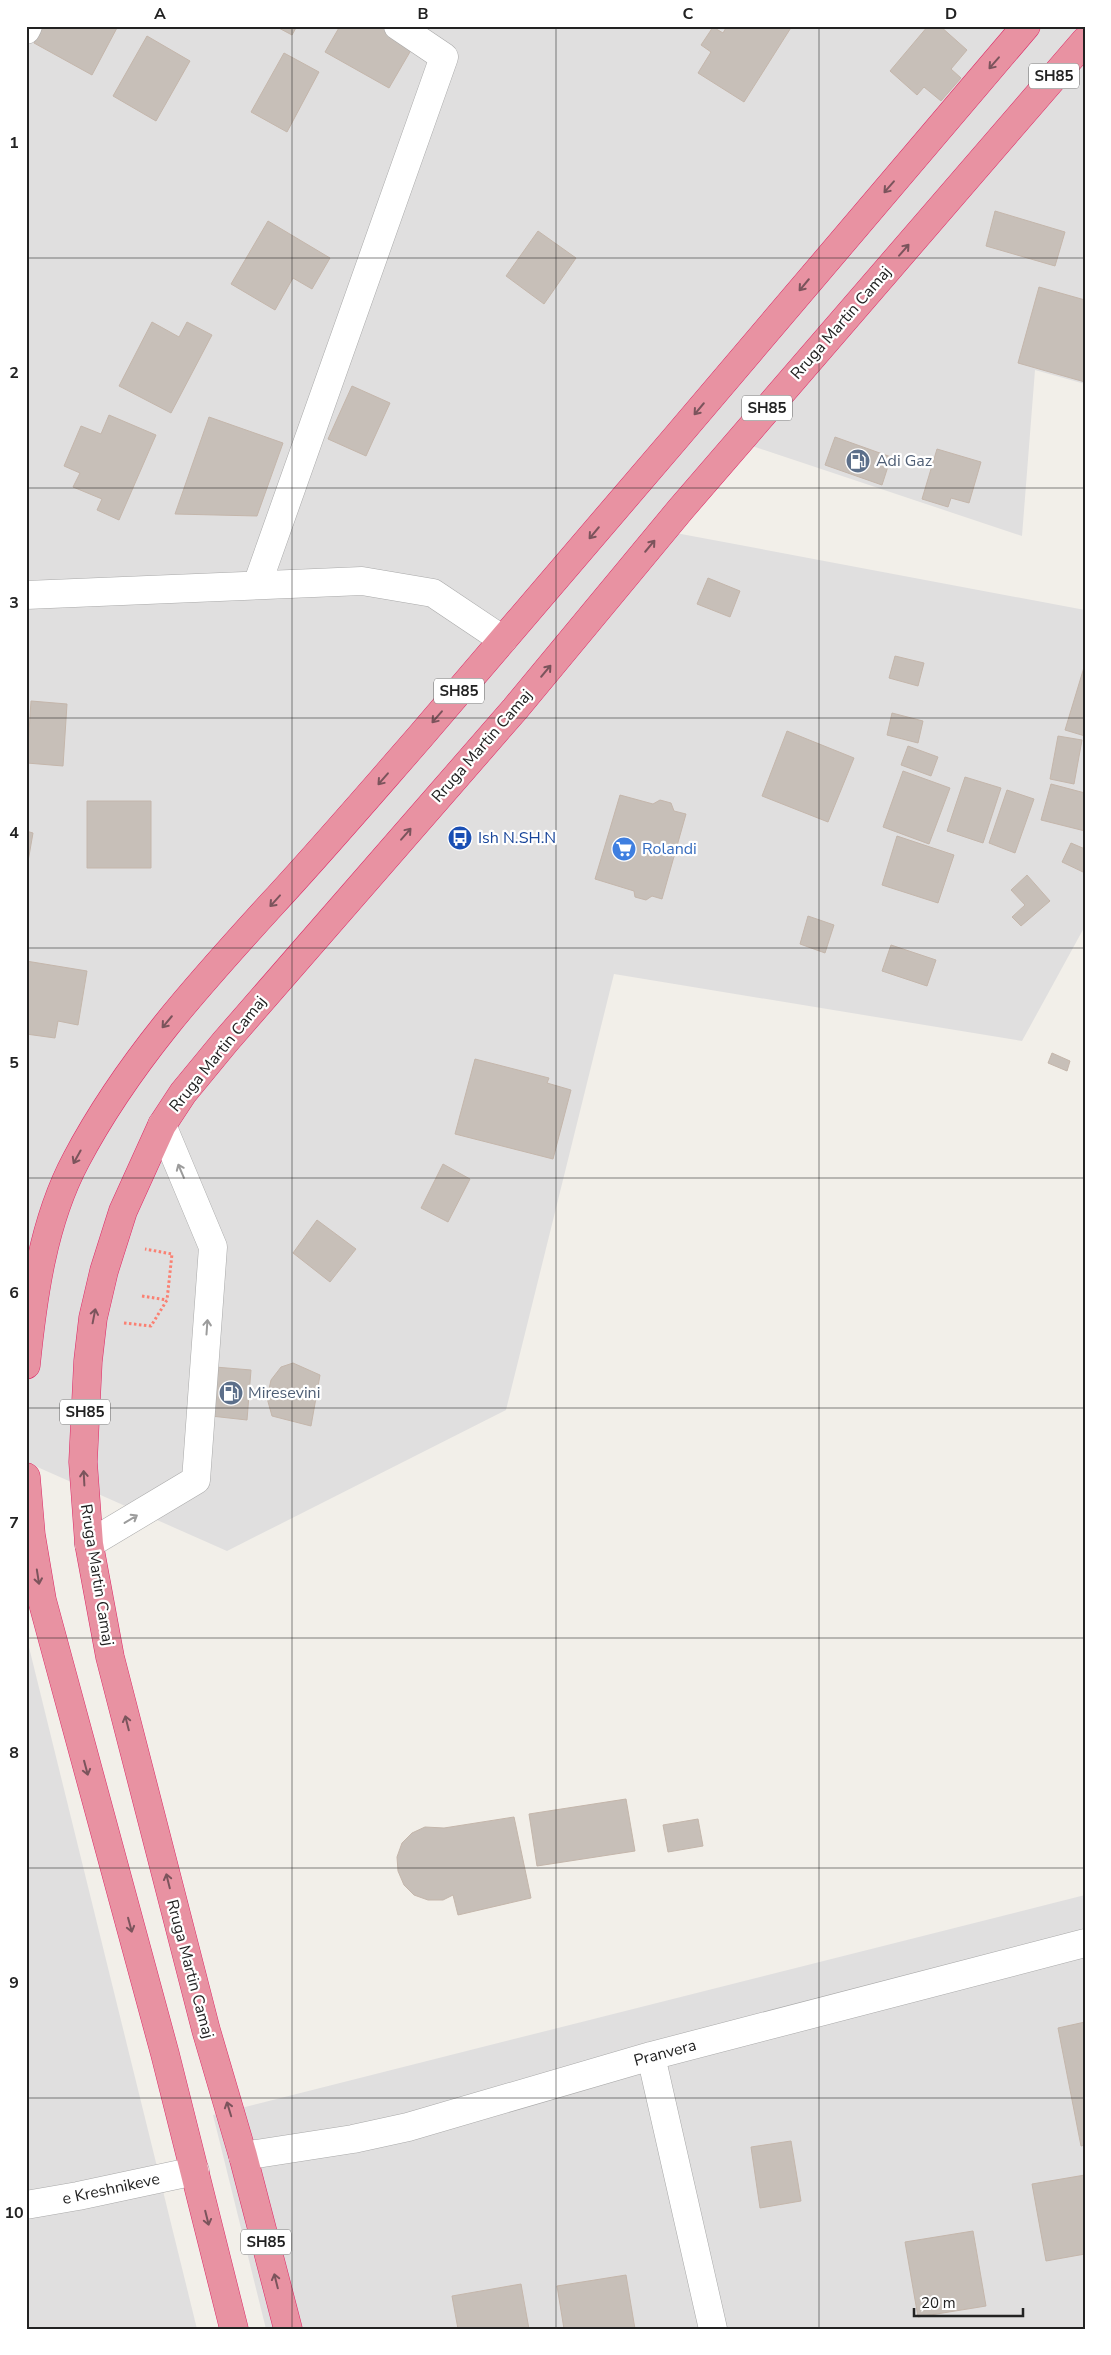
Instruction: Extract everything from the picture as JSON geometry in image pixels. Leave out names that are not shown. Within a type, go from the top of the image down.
[{"type":"highway","name":"SH85","points":[[26,1365],[31,1314],[42,1260],[56,1208],[74,1163],[128,1074],[194,990],[319,853],[503,640],[1026,26]]},
{"type":"highway","name":"Rruga Martin Camaj","points":[[288,2329],[243,2156],[206,2030],[113,1666],[89,1544],[83,1462],[88,1361],[93,1318],[104,1270],[123,1211],[162,1125],[183,1093],[225,1042],[515,709],[680,510],[1085,41]]},
{"type":"highway","points":[[26,1476],[29,1535],[42,1600],[195,2171],[234,2329]]},
{"type":"street","points":[[26,30],[28,26]]},
{"type":"street","points":[[257,585],[444,57],[398,26]]},
{"type":"street","points":[[26,595],[362,581],[433,593],[503,640]]},
{"type":"street","points":[[89,1544],[196,1480],[213,1247],[162,1125]]},
{"type":"street","name":"Pranvera","points":[[243,2156],[352,2139],[408,2127],[651,2056],[1085,1943]]},
{"type":"street","points":[[651,2056],[713,2329]]},
{"type":"street","name":"e Kreshnikeve","points":[[26,2205],[195,2171]]},
{"type":"path","points":[[93,1318],[151,1326],[166,1300],[172,1254],[113,1243]]},
{"type":"path","points":[[142,1296],[166,1300]]},
{"type":"shaded area","points":[[26,26],[1085,26],[1085,384],[1035,370],[1022,536],[749,445],[665,531],[1085,610],[1085,926],[1022,1041],[614,974],[506,1410],[227,1551],[26,1462]]},
{"type":"shaded area","points":[[26,1635],[197,2329],[26,2329]]},
{"type":"shaded area","points":[[1085,1895],[1085,2329],[266,2329],[213,2115]]},
{"type":"building","points":[[44,26],[118,26],[92,75],[34,43]]},
{"type":"building","points":[[275,26],[297,26],[292,35]]},
{"type":"building","points":[[340,26],[382,26],[414,45],[389,88],[325,52]]},
{"type":"building","points":[[727,26],[792,26],[744,102],[698,73],[711,52],[701,45],[713,27],[723,33]]},
{"type":"building","points":[[928,26],[940,26],[967,50],[951,69],[961,78],[941,101],[924,87],[917,95],[890,71]]},
{"type":"building","points":[[147,36],[190,61],[156,121],[113,96]]},
{"type":"building","points":[[284,53],[319,72],[287,132],[251,112]]},
{"type":"building","points":[[995,211],[1065,232],[1055,266],[986,246]]},
{"type":"building","points":[[268,221],[330,258],[312,289],[293,278],[275,310],[231,284]]},
{"type":"building","points":[[538,231],[576,258],[544,304],[506,276]]},
{"type":"building","points":[[1039,287],[1085,300],[1085,382],[1018,363]]},
{"type":"building","points":[[152,322],[179,337],[187,322],[212,335],[171,413],[119,386]]},
{"type":"building","points":[[352,386],[390,403],[366,456],[328,439]]},
{"type":"building","points":[[109,415],[156,435],[119,520],[97,510],[102,499],[73,487],[80,473],[64,466],[81,426],[101,434]]},
{"type":"building","points":[[209,417],[283,443],[257,516],[175,514]]},
{"type":"building","name":"Adi Gaz","points":[[835,437],[891,457],[882,485],[825,465]]},
{"type":"building","points":[[937,449],[981,462],[969,503],[951,498],[948,507],[922,499]]},
{"type":"building","points":[[708,578],[740,591],[730,617],[697,604]]},
{"type":"building","points":[[895,656],[924,663],[918,686],[889,678]]},
{"type":"building","points":[[1085,664],[1085,736],[1065,730]]},
{"type":"building","points":[[31,701],[67,704],[63,766],[27,763]]},
{"type":"building","points":[[892,713],[923,721],[918,743],[887,735]]},
{"type":"building","points":[[787,731],[854,758],[828,822],[762,796]]},
{"type":"building","points":[[1058,736],[1082,740],[1074,784],[1050,779]]},
{"type":"building","points":[[908,746],[938,757],[931,776],[901,765]]},
{"type":"building","points":[[903,771],[950,788],[929,844],[883,827]]},
{"type":"building","points":[[965,777],[1001,788],[983,843],[947,831]]},
{"type":"building","points":[[1051,784],[1085,793],[1085,831],[1041,820]]},
{"type":"building","points":[[1007,790],[1034,799],[1015,853],[989,843]]},
{"type":"building","points":[[620,795],[653,804],[660,800],[671,803],[674,811],[686,814],[662,899],[652,896],[646,900],[635,897],[634,891],[595,879]]},
{"type":"building","points":[[87,801],[151,801],[151,868],[87,868]]},
{"type":"building","points":[[26,831],[33,833],[26,873]]},
{"type":"building","points":[[897,836],[954,855],[938,903],[882,885]]},
{"type":"building","points":[[1071,843],[1085,849],[1083,872],[1062,862]]},
{"type":"building","points":[[1027,875],[1050,901],[1021,926],[1012,917],[1025,905],[1011,890]]},
{"type":"building","points":[[808,916],[834,925],[825,953],[800,944]]},
{"type":"building","points":[[891,945],[936,960],[927,986],[882,971]]},
{"type":"building","points":[[26,961],[87,971],[78,1025],[58,1021],[55,1038],[26,1034]]},
{"type":"building","points":[[1052,1053],[1070,1061],[1067,1071],[1048,1063]]},
{"type":"building","points":[[475,1059],[549,1078],[547,1083],[571,1090],[553,1159],[455,1134]]},
{"type":"building","points":[[443,1164],[470,1179],[448,1222],[421,1208]]},
{"type":"building","points":[[317,1220],[356,1249],[330,1282],[293,1253]]},
{"type":"building","points":[[293,1363],[320,1375],[311,1426],[272,1416],[267,1398],[271,1380],[281,1367]]},
{"type":"building","name":"Miresevini","points":[[215,1367],[251,1370],[247,1420],[211,1416]]},
{"type":"building","points":[[626,1799],[635,1851],[537,1866],[529,1814]]},
{"type":"building","points":[[514,1817],[531,1898],[458,1915],[453,1895],[443,1900],[428,1900],[414,1895],[404,1885],[398,1871],[397,1857],[402,1843],[412,1833],[425,1827],[444,1828]]},
{"type":"building","points":[[698,1819],[703,1846],[668,1852],[663,1825]]},
{"type":"building","points":[[1085,2022],[1085,2145],[1081,2146],[1058,2028]]},
{"type":"building","points":[[791,2141],[801,2201],[760,2208],[751,2147]]},
{"type":"building","points":[[1085,2175],[1085,2254],[1046,2261],[1032,2184]]},
{"type":"building","points":[[973,2231],[986,2306],[918,2317],[905,2242]]},
{"type":"building","points":[[626,2275],[635,2329],[564,2329],[557,2286]]},
{"type":"building","points":[[521,2284],[529,2329],[458,2329],[452,2296]]},
{"type":"place","name":"Adi Gaz","points":[[858,461]]},
{"type":"place","name":"Ish N.SH.N","points":[[460,838]]},
{"type":"place","name":"Rolandi","points":[[624,849]]},
{"type":"place","name":"Miresevini","points":[[231,1393]]}]
